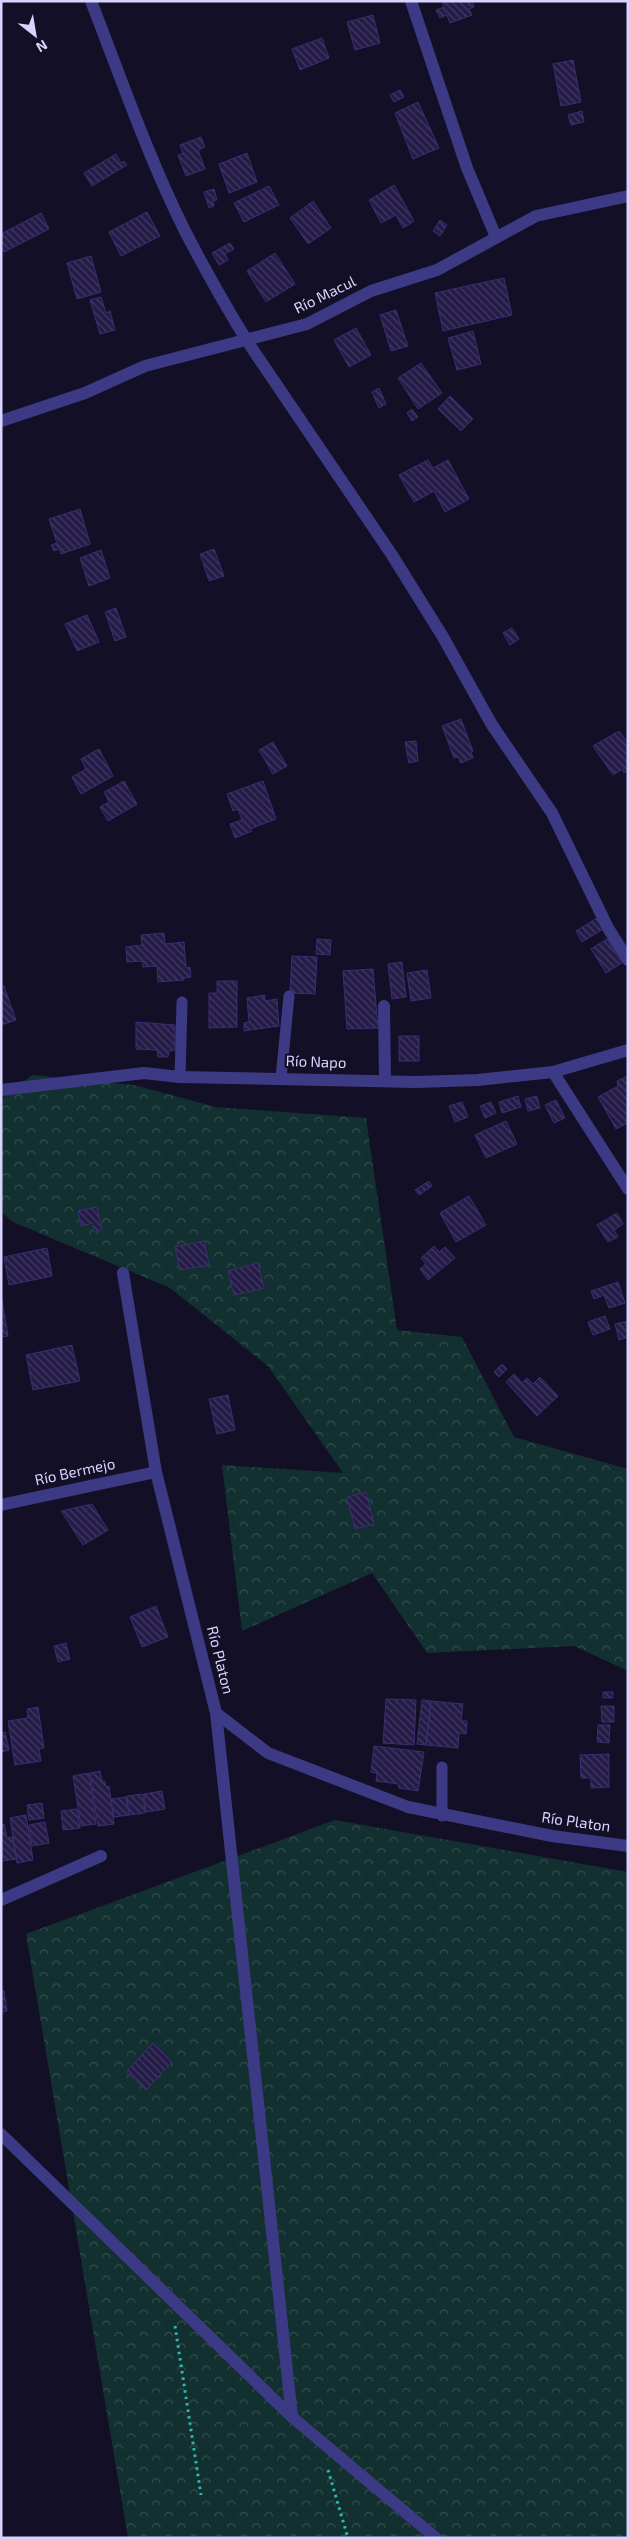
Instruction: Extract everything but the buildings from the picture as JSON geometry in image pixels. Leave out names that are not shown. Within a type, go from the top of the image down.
[{"type":"street","points":[[91,1],[143,135],[185,230],[246,341],[392,555],[443,637],[492,725],[552,812],[608,928],[628,960]]},
{"type":"street","points":[[411,1],[467,168],[496,237]]},
{"type":"street","name":"Río Macul","points":[[1,421],[86,393],[145,366],[308,324],[371,291],[437,270],[536,216],[628,196]]},
{"type":"street","points":[[384,1006],[385,1081]]},
{"type":"street","name":"Río Napo","points":[[1,1090],[144,1073],[180,1077],[385,1081],[469,1080],[553,1072],[628,1050]]},
{"type":"street","points":[[553,1072],[628,1189]]},
{"type":"street","name":"Río Platon","points":[[123,1273],[156,1472],[216,1713],[268,1753],[408,1808],[552,1836],[628,1846]]},
{"type":"street","name":"Río Bermejo","points":[[1,1506],[156,1472]]},
{"type":"street","points":[[216,1713],[292,2417]]},
{"type":"street","points":[[1,1900],[101,1856]]},
{"type":"street","points":[[1,2134],[292,2417],[436,2538]]},
{"type":"lane","points":[[281,1078],[289,996]]},
{"type":"lane","points":[[180,1077],[182,1002]]},
{"type":"lane","points":[[442,1767],[442,1816]]},
{"type":"path","points":[[171,2298],[201,2495]]},
{"type":"path","points":[[327,2467],[348,2538]]},
{"type":"green space","points":[[32,1075],[134,1085],[216,1107],[366,1118],[397,1330],[462,1337],[514,1437],[628,1469],[628,1671],[574,1646],[427,1653],[372,1573],[242,1631],[222,1465],[343,1473],[268,1366],[170,1288],[13,1222],[1,1212],[1,1099]]},
{"type":"green space","points":[[335,1820],[628,1872],[628,2538],[128,2538],[26,1934]]}]
